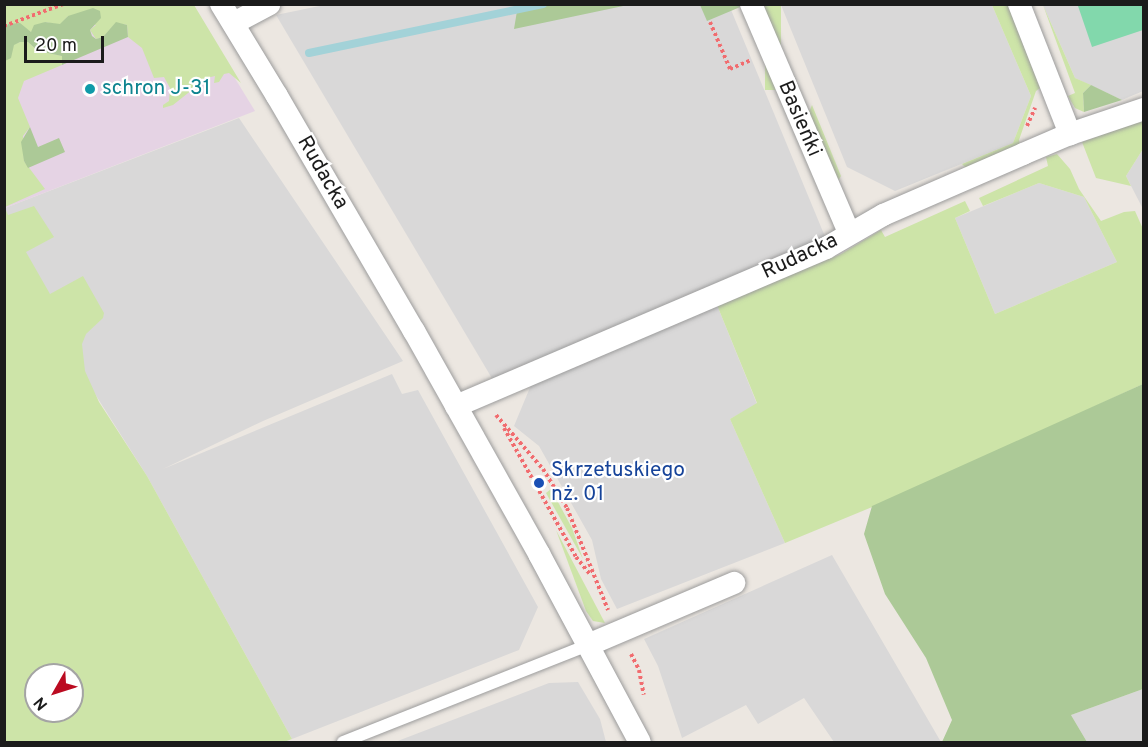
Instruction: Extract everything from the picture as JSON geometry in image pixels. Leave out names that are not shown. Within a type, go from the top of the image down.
[{"type":"street","name":"Rudacka","points":[[221,4],[456,406],[640,742]]},
{"type":"street","points":[[234,23],[269,4]]},
{"type":"street","name":"Basieńki","points":[[751,4],[849,233]]},
{"type":"street","points":[[1019,4],[1070,134]]},
{"type":"street","name":"Rudacka","points":[[456,406],[826,248],[882,215],[1070,134],[1143,109]]},
{"type":"street","points":[[588,645],[734,583]]},
{"type":"lane","points":[[343,742],[588,645]]},
{"type":"path","points":[[4,26],[63,4]]},
{"type":"path","points":[[1030,152],[1025,140],[1031,115],[1041,97],[1053,92]]},
{"type":"path","points":[[501,422],[576,557],[594,580]]},
{"type":"shaded area","points":[[329,4],[729,5],[826,239],[493,380],[276,15]]},
{"type":"shaded area","points":[[190,5],[255,111],[5,208],[5,39]]},
{"type":"shaded area","points":[[781,5],[992,5],[1031,96],[1013,143],[895,191],[847,167]]},
{"type":"shaded area","points":[[1043,5],[1143,5],[1143,91],[1122,100],[1075,78]]},
{"type":"shaded area","points":[[239,118],[403,361],[263,421],[163,469],[392,374],[402,394],[418,390],[538,607],[519,650],[292,739],[147,476],[5,252],[5,208]]},
{"type":"shaded area","points":[[1143,149],[1143,209],[1126,176]]},
{"type":"shaded area","points":[[1039,183],[1084,197],[1117,262],[995,314],[955,218]]},
{"type":"shaded area","points":[[717,305],[757,404],[730,419],[785,543],[617,609],[601,579],[592,540],[539,446],[514,426],[531,385]]},
{"type":"shaded area","points":[[832,555],[941,742],[834,742],[804,698],[758,724],[746,705],[682,738],[658,666],[644,639]]},
{"type":"shaded area","points":[[578,682],[600,719],[606,742],[395,742],[549,683]]},
{"type":"shaded area","points":[[1143,689],[1143,742],[1087,742],[1071,715]]},
{"type":"green space","points":[[518,4],[628,5],[514,29]]},
{"type":"green space","points":[[1082,4],[1143,5],[1143,30],[1092,47],[1078,6]]},
{"type":"green space","points":[[5,5],[194,5],[241,83],[229,73],[224,74],[219,82],[214,83],[215,76],[207,78],[173,105],[163,108],[163,105],[169,101],[170,88],[164,77],[154,78],[142,48],[128,37],[127,25],[116,23],[103,37],[96,39],[90,30],[96,25],[68,16],[60,25],[45,22],[31,32],[8,24],[5,29]]},
{"type":"green space","points":[[700,5],[745,5],[707,21]]},
{"type":"green space","points":[[765,5],[781,5],[781,90],[765,90]]},
{"type":"green space","points":[[992,5],[1008,5],[1040,88],[1036,91],[1019,140],[1020,145],[966,168],[962,164],[1013,143],[1031,96]]},
{"type":"green space","points":[[1043,5],[1075,78],[1091,85],[1083,93],[1084,112],[1075,108],[1068,96],[1075,93]]},
{"type":"green space","points":[[93,8],[100,11],[101,18],[90,30],[92,36],[96,39],[103,37],[116,22],[127,25],[128,37],[62,65],[62,56],[38,51],[28,42],[20,42],[14,45],[11,58],[5,61],[5,29],[8,24],[20,23],[31,32],[34,25],[45,22],[60,24],[68,16]]},
{"type":"green space","points":[[28,42],[38,51],[63,56],[62,65],[24,81],[18,98],[30,127],[23,136],[24,161],[45,189],[5,207],[4,61],[14,44]]},
{"type":"green space","points":[[1091,85],[1122,100],[1084,112],[1083,93]]},
{"type":"green space","points":[[812,105],[841,176],[838,181],[809,112]]},
{"type":"green space","points":[[1143,120],[1143,149],[1126,176],[1131,186],[1096,178],[1082,142]]},
{"type":"green space","points":[[30,127],[38,147],[59,138],[65,152],[28,168],[24,161],[21,142]]},
{"type":"green space","points":[[1057,154],[1070,169],[1079,189],[1101,221],[1124,212],[1135,211],[1143,229],[1143,384],[923,486],[785,543],[730,419],[757,403],[717,305],[841,254],[881,230],[885,237],[965,201],[970,211],[955,218],[995,314],[1117,262],[1084,197],[1039,183],[983,206],[979,198],[1048,166],[1046,157]]},
{"type":"green space","points":[[34,206],[54,237],[26,252],[50,294],[83,276],[104,313],[103,318],[86,334],[82,344],[85,371],[99,402],[147,476],[292,739],[284,742],[5,742],[5,208],[8,215]]},
{"type":"green space","points":[[1143,384],[1143,689],[1071,715],[1087,742],[942,742],[952,720],[926,658],[885,594],[864,534],[872,506]]},
{"type":"green space","points":[[551,489],[572,528],[583,559],[546,493]]},
{"type":"green space","points":[[556,530],[605,623],[593,621],[586,611]]},
{"type":"waterway","points":[[309,53],[543,4]]},
{"type":"place","name":"schron J-31","points":[[90,89]]},
{"type":"place","name":"Skrzetuskiego nż. 01","points":[[539,483]]}]
